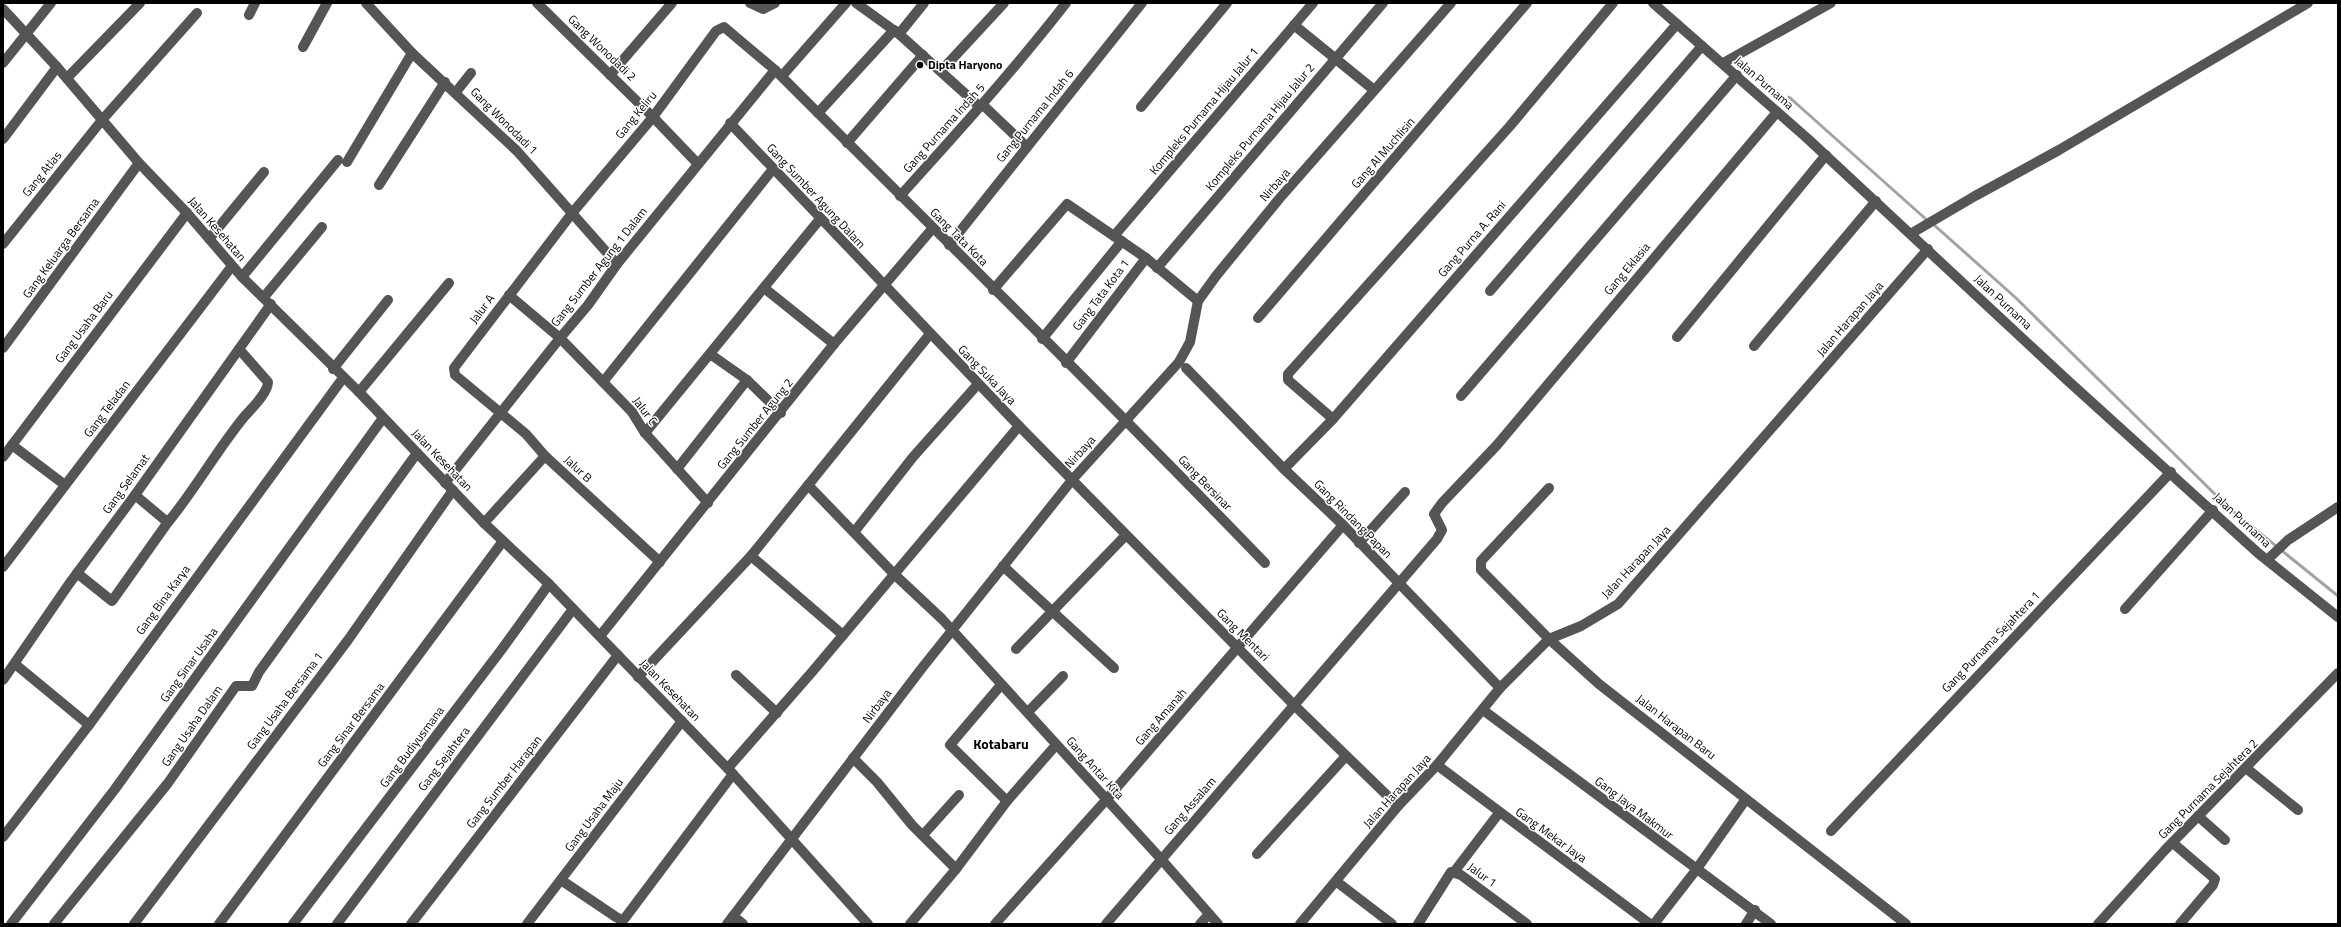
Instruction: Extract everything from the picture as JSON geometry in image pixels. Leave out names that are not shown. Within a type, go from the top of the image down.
[{"type":"street","points":[[3,63],[51,3]]},
{"type":"street","points":[[67,78],[140,3]]},
{"type":"street","points":[[249,15],[255,3]]},
{"type":"street","points":[[303,47],[328,3]]},
{"type":"street","name":"Gang Wonodadi 2","points":[[537,3],[654,117],[698,164]]},
{"type":"street","points":[[610,75],[672,3]]},
{"type":"street","points":[[750,3],[764,9],[775,3]]},
{"type":"street","name":"Gang Sumber Agung 1 Dalam","points":[[449,487],[501,413],[588,305],[617,264],[730,123],[846,3]]},
{"type":"street","points":[[856,3],[896,32],[1026,147]]},
{"type":"street","points":[[818,113],[924,3]]},
{"type":"street","points":[[941,71],[1004,3]]},
{"type":"street","name":"Gang Purnama Indah 5","points":[[900,196],[1037,42],[1066,3]]},
{"type":"street","name":"Gang Purnama Indah 6","points":[[949,245],[1142,3]]},
{"type":"street","points":[[1141,107],[1227,3]]},
{"type":"street","name":"Kompleks Purnama Hijau Jalur 1","points":[[1042,339],[1118,239],[1313,3]]},
{"type":"street","name":"Kompleks Purnama Hijau Jalur 2","points":[[1157,268],[1383,3]]},
{"type":"street","name":"Nirbaya","points":[[730,920],[853,758],[1072,480],[1127,420],[1183,365],[1190,342],[1198,301],[1270,210],[1451,3]]},
{"type":"street","name":"Gang Al Muchlisin","points":[[1258,318],[1526,3]]},
{"type":"street","points":[[1333,419],[1288,380],[1288,374],[1500,138],[1613,3]]},
{"type":"street","name":"Jalan Purnama","points":[[1653,3],[1737,75],[1912,233],[1928,250],[2066,378],[2267,560],[2338,617]]},
{"type":"street","points":[[1723,63],[1831,3]]},
{"type":"street","points":[[1912,233],[2066,146],[2308,3]]},
{"type":"street","name":"Gang Wonodadi 1","points":[[372,5],[412,53],[456,92],[516,150],[573,212],[617,264]]},
{"type":"street","name":"Jalan Kesehatan","points":[[3,9],[67,78],[139,163],[187,213],[242,277],[333,369],[359,392],[484,523],[600,636],[638,677],[731,771],[868,924]]},
{"type":"street","name":"Gang Atlas","points":[[3,244],[102,120],[198,13]]},
{"type":"street","name":"Gang Purna A. Rani","points":[[1284,469],[1333,419],[1677,24]]},
{"type":"street","points":[[1294,25],[1374,90]]},
{"type":"street","name":"Gang Tata Kota","points":[[716,31],[726,27],[779,73],[1066,363],[1127,420]]},
{"type":"street","name":"Gang Keliru","points":[[573,212],[654,117],[716,31]]},
{"type":"street","points":[[1490,291],[1702,46]]},
{"type":"street","points":[[242,277],[343,161],[412,53]]},
{"type":"street","points":[[848,143],[923,55]]},
{"type":"street","points":[[3,139],[57,67]]},
{"type":"street","points":[[456,92],[471,74]]},
{"type":"street","points":[[1461,396],[1737,75]]},
{"type":"street","points":[[379,185],[445,82]]},
{"type":"street","name":"Gang Eklasia","points":[[1398,584],[1442,533],[1435,519],[1435,511],[1497,444],[1777,112]]},
{"type":"street","name":"Gang Sumber Agung Dalam","points":[[730,123],[884,286]]},
{"type":"street","points":[[1677,337],[1826,155]]},
{"type":"street","name":"Gang Keluarga Bersama","points":[[3,348],[139,163]]},
{"type":"street","points":[[603,382],[773,169]]},
{"type":"street","points":[[209,239],[264,172]]},
{"type":"street","points":[[1754,346],[1876,201]]},
{"type":"street","points":[[993,290],[1067,204],[1146,258]]},
{"type":"street","name":"Jalur A","points":[[501,413],[455,375],[453,371],[573,212]]},
{"type":"street","name":"Gang Usaha Baru","points":[[3,457],[187,213]]},
{"type":"street","points":[[644,433],[820,219]]},
{"type":"street","name":"Gang Selamat","points":[[3,680],[77,573],[135,495],[239,349],[267,301],[322,227]]},
{"type":"street","name":"Gang Sumber Agung 2","points":[[600,636],[781,413],[834,344],[932,229]]},
{"type":"street","name":"Jalan Harapan Jaya","points":[[1300,924],[1337,882],[1398,806],[1437,766],[1500,688],[1549,639],[1581,626],[1618,604],[1928,250]]},
{"type":"street","name":"Gang Tata Kota 1","points":[[1066,363],[1146,258],[1198,301]]},
{"type":"street","name":"Gang Teladan","points":[[3,567],[232,266]]},
{"type":"street","points":[[359,392],[450,283]]},
{"type":"street","name":"Gang Suka Jaya","points":[[884,286],[1072,480]]},
{"type":"street","points":[[764,288],[834,344]]},
{"type":"street","name":"Jalur C","points":[[509,295],[560,338],[632,412],[644,433],[708,503]]},
{"type":"street","points":[[333,369],[388,300]]},
{"type":"street","points":[[638,677],[751,556],[930,334]]},
{"type":"street","points":[[77,573],[112,601],[268,384],[266,379],[239,349]]},
{"type":"street","points":[[710,354],[747,380],[781,413]]},
{"type":"street","name":"Gang Rindang Papan","points":[[1183,365],[1284,469],[1343,525],[1398,584],[1500,688]]},
{"type":"street","name":"Gang Bina Karya","points":[[3,837],[89,725],[343,378]]},
{"type":"street","points":[[677,469],[747,380]]},
{"type":"street","points":[[855,531],[913,457],[978,384]]},
{"type":"street","points":[[501,413],[526,434],[545,456]]},
{"type":"street","name":"Gang Sinar Usaha","points":[[11,924],[115,789],[384,418]]},
{"type":"street","name":"Gang Bersinar","points":[[1127,420],[1264,564]]},
{"type":"street","points":[[561,880],[616,917],[622,920],[625,918],[731,771],[777,713],[1019,426]]},
{"type":"street","points":[[12,445],[65,485]]},
{"type":"street","name":"Gang Usaha Dalam","points":[[54,924],[168,783],[236,686],[252,686],[259,672],[417,453]]},
{"type":"street","name":"Jalur B","points":[[484,523],[545,456],[660,562]]},
{"type":"street","name":"Gang Purnama Sejahtera 1","points":[[1831,831],[2171,472]]},
{"type":"street","name":"Gang Mentari","points":[[1072,480],[1294,705],[1398,806]]},
{"type":"street","name":"Gang Antar Kita","points":[[808,485],[855,531],[894,574],[928,604],[1001,685],[1028,712],[1218,924]]},
{"type":"street","name":"Gang Usaha Bersama 1","points":[[134,924],[348,640],[449,487]]},
{"type":"street","name":"Jalan Harapan Baru","points":[[1549,488],[1482,561],[1480,566],[1481,570],[1549,639],[1600,684],[1906,924]]},
{"type":"street","points":[[1359,543],[1405,492]]},
{"type":"street","points":[[135,495],[168,522]]},
{"type":"street","points":[[2267,560],[2288,540],[2338,507]]},
{"type":"street","points":[[2125,609],[2213,510]]},
{"type":"street","name":"Gang Amanah","points":[[995,924],[1106,800],[1343,525]]},
{"type":"street","points":[[1016,649],[1126,535]]},
{"type":"street","name":"Gang Sinar Bersama","points":[[219,924],[503,541]]},
{"type":"street","points":[[751,556],[843,635]]},
{"type":"street","points":[[1003,566],[1114,668]]},
{"type":"street","name":"Gang Budiyusmana","points":[[293,924],[502,650],[548,584]]},
{"type":"street","name":"Gang Assalam","points":[[1106,924],[1398,584]]},
{"type":"street","name":"Gang Sejahtera","points":[[337,924],[573,609]]},
{"type":"street","name":"Gang Sumber Harapan","points":[[411,924],[618,655]]},
{"type":"street","points":[[14,664],[89,725]]},
{"type":"street","name":"Gang Purnama Sejahtera 2","points":[[2098,924],[2198,816],[2338,673]]},
{"type":"street","points":[[736,675],[777,713]]},
{"type":"street","points":[[1028,712],[1063,676]]},
{"type":"street","points":[[1001,685],[950,745],[1007,801]]},
{"type":"street","name":"Gang Jaya Makmur","points":[[1483,710],[1696,870],[1755,910],[1772,924]]},
{"type":"street","name":"Gang Usaha Maju","points":[[527,924],[682,721]]},
{"type":"street","points":[[910,924],[956,869],[1007,801],[1056,745]]},
{"type":"street","points":[[1257,854],[1346,756]]},
{"type":"street","points":[[853,758],[956,869]]},
{"type":"street","name":"Gang Mekar Jaya","points":[[1437,766],[1650,924]]},
{"type":"street","points":[[2246,768],[2298,810]]},
{"type":"street","points":[[923,835],[958,795]]},
{"type":"street","points":[[1654,924],[1696,870],[1746,799]]},
{"type":"street","points":[[1454,872],[1499,812]]},
{"type":"street","points":[[2198,816],[2225,840]]},
{"type":"street","points":[[2173,843],[2215,879],[2213,886],[2180,924]]},
{"type":"street","name":"Jalur 1","points":[[1418,924],[1440,886],[1451,872],[1461,875],[1527,924]]},
{"type":"street","points":[[1337,882],[1392,924]]},
{"type":"street","points":[[1746,924],[1755,910]]},
{"type":"street","points":[[1200,924],[1209,914]]},
{"type":"street","points":[[730,920],[743,924]]},
{"type":"waterway","points":[[1789,97],[1928,221]]},
{"type":"waterway","points":[[1933,224],[2016,298],[2229,508],[2338,596]]},
{"type":"place","name":"Dipta Haryono","points":[[920,65]]},
{"type":"district","name":"Kotabaru","points":[[1001,744]]}]
